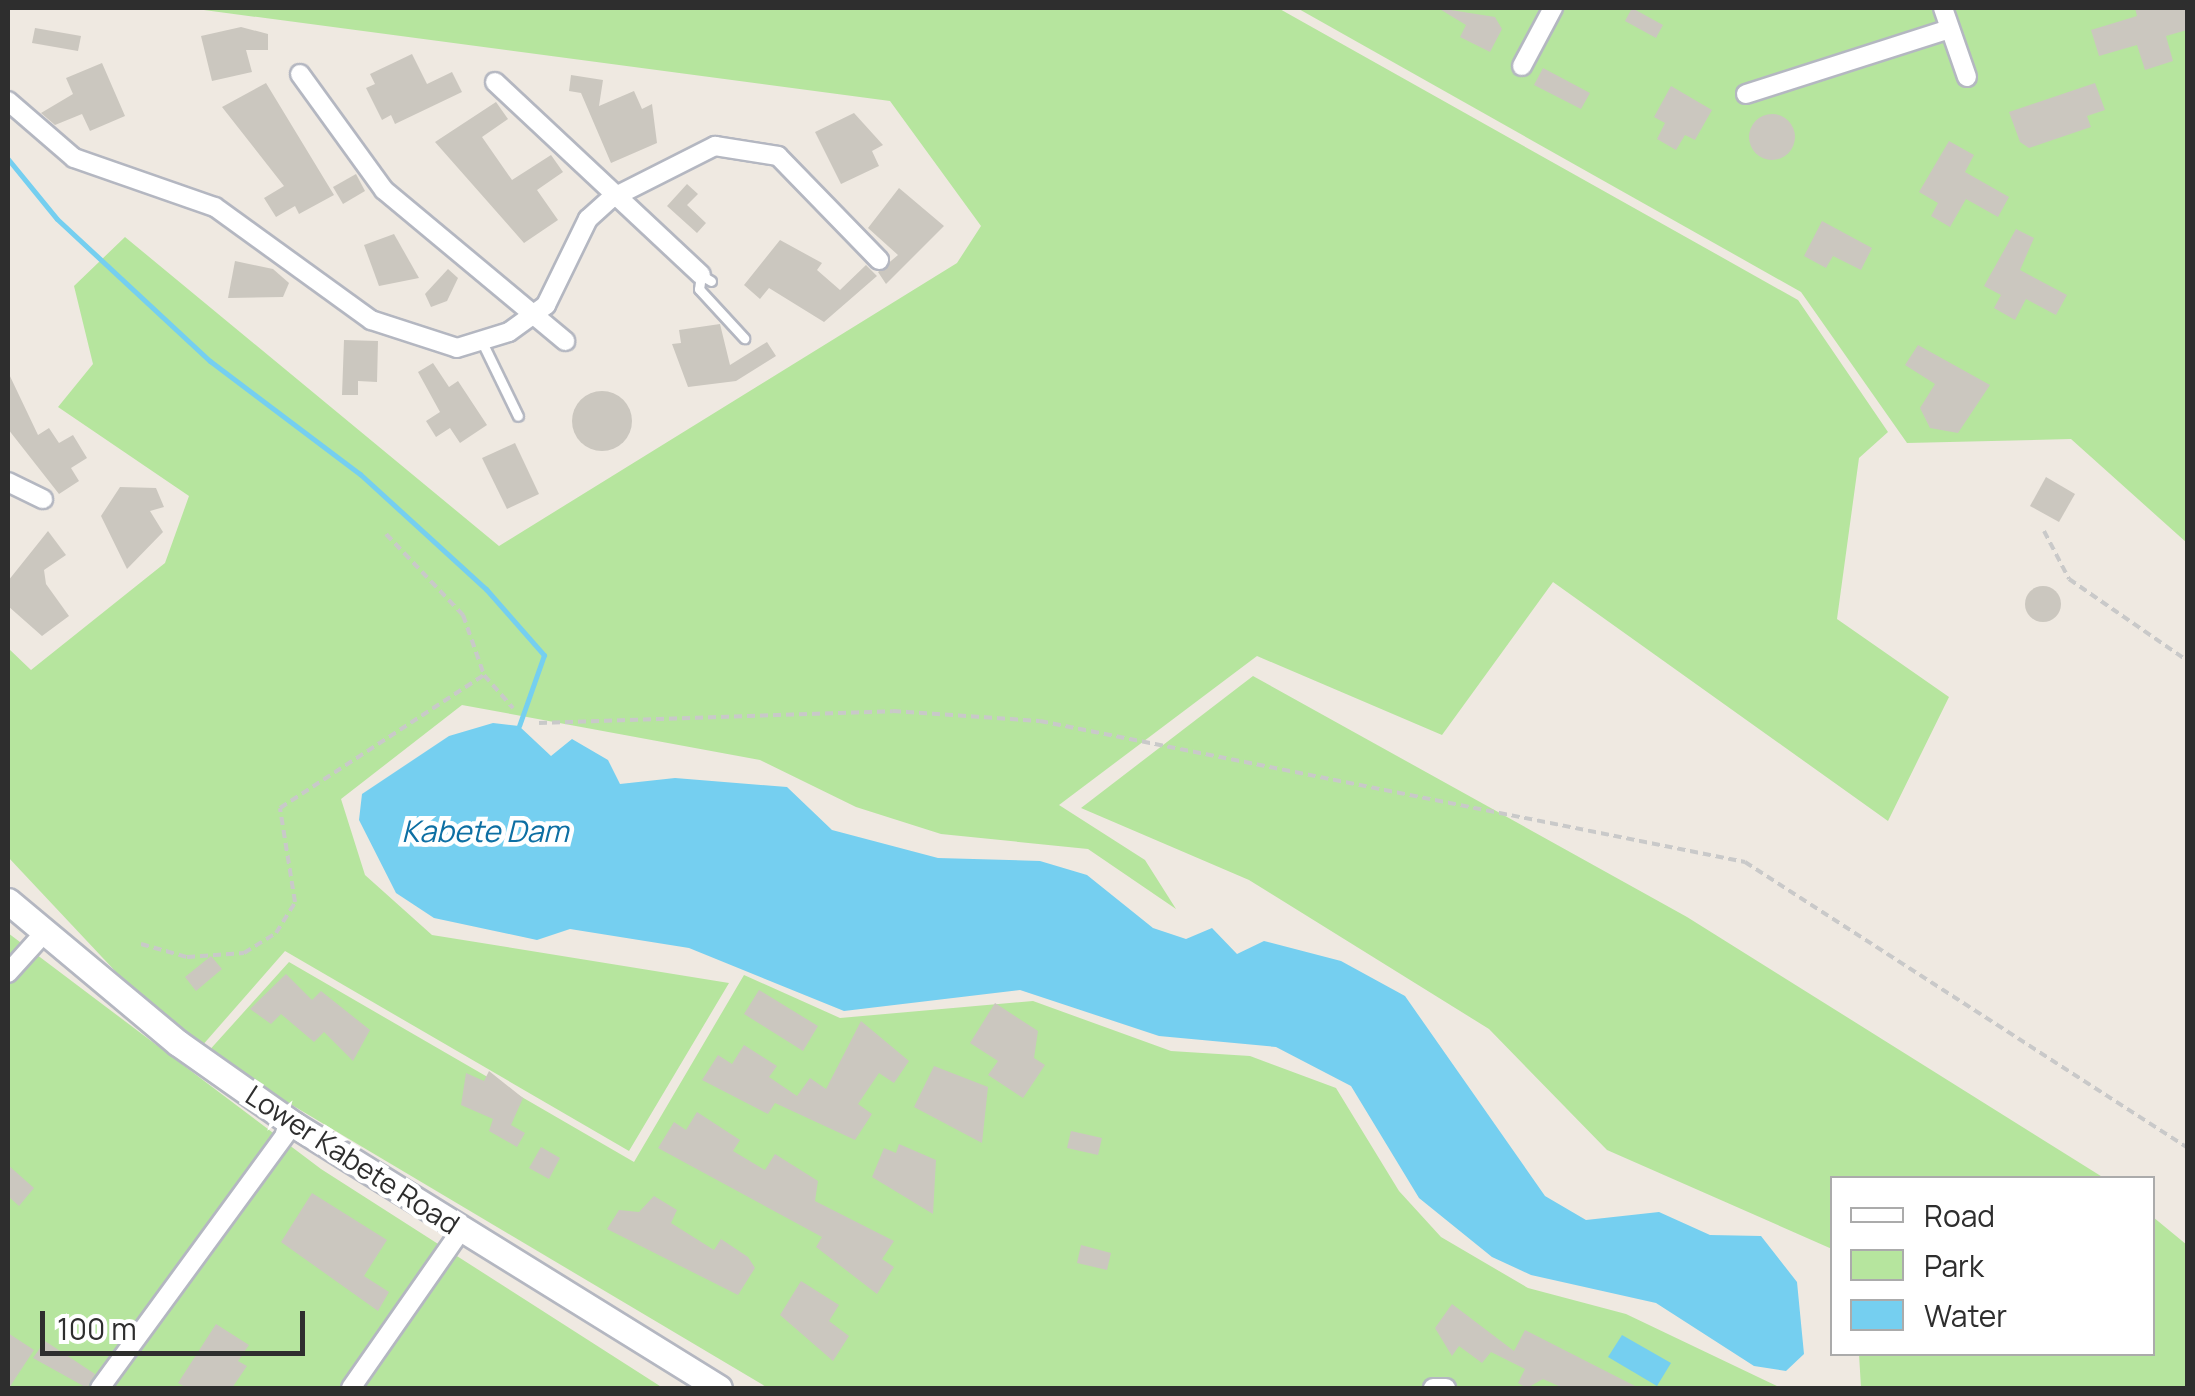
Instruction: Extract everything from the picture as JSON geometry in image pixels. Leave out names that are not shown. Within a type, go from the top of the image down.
[{"type":"main road","name":"Lower Kabete Road","points":[[8,901],[292,1124],[718,1388]]},
{"type":"street","points":[[1522,66],[1553,8]]},
{"type":"street","points":[[1944,8],[1967,77]]},
{"type":"street","points":[[1746,94],[1950,29]]},
{"type":"street","points":[[300,74],[384,190],[527,317],[565,341]]},
{"type":"street","points":[[495,82],[610,199],[706,278]]},
{"type":"street","points":[[8,101],[74,158],[215,207],[371,320],[456,348],[481,341],[527,317],[555,294],[588,219],[610,199],[716,146],[755,147],[778,156],[879,260]]},
{"type":"street","points":[[8,482],[43,500]]},
{"type":"street","points":[[8,973],[44,933]]},
{"type":"street","points":[[100,1388],[292,1124]]},
{"type":"street","points":[[351,1388],[462,1230]]},
{"type":"street","points":[[1434,1388],[1446,1388]]},
{"type":"lane","points":[[706,278],[699,289],[744,338]]},
{"type":"lane","points":[[481,341],[518,416]]},
{"type":"path","points":[[2044,531],[2069,580],[2188,661]]},
{"type":"path","points":[[386,534],[462,615],[484,675],[513,708]]},
{"type":"path","points":[[141,944],[187,957],[244,954],[276,933],[294,902],[280,808],[484,675]]},
{"type":"path","points":[[539,723],[892,711],[1040,722],[1745,862],[2188,1148]]},
{"type":"green space","points":[[189,8],[1278,8],[1798,300],[1888,432],[1859,458],[1837,619],[1949,697],[1888,821],[1553,582],[1442,735],[1257,656],[1059,805],[1145,860],[1176,909],[1088,849],[941,834],[856,807],[760,760],[462,705],[341,799],[365,875],[432,935],[729,983],[629,1151],[285,951],[194,1055],[8,857],[8,648],[31,670],[165,563],[189,496],[58,407],[93,364],[74,286],[125,237],[499,546],[957,263],[981,226],[890,101]]},
{"type":"green space","points":[[1297,8],[2187,8],[2187,543],[2071,439],[1907,443],[1801,292]]},
{"type":"green space","points":[[1253,676],[1687,917],[2101,1176],[1830,1176],[1830,1248],[1607,1150],[1489,1029],[1249,880],[1081,808]]},
{"type":"green space","points":[[8,933],[321,1169],[663,1388],[8,1388]]},
{"type":"green space","points":[[289,962],[634,1162],[744,975],[840,1018],[1033,1001],[1171,1051],[1250,1056],[1336,1088],[1399,1191],[1441,1237],[1528,1288],[1626,1314],[1781,1388],[768,1388],[206,1054]]},
{"type":"green space","points":[[2155,1219],[2187,1245],[2187,1388],[1861,1388],[1859,1356],[2155,1356]]},
{"type":"water","name":"Kabete Dam","points":[[493,723],[519,726],[551,756],[572,739],[608,760],[620,784],[675,778],[787,787],[832,830],[938,858],[1040,861],[1087,875],[1153,928],[1186,939],[1212,928],[1237,954],[1264,941],[1341,961],[1405,996],[1545,1196],[1586,1220],[1659,1212],[1710,1235],[1761,1236],[1797,1282],[1804,1354],[1786,1371],[1754,1366],[1656,1303],[1531,1275],[1492,1257],[1419,1198],[1351,1086],[1276,1047],[1159,1036],[1020,990],[844,1011],[689,948],[570,929],[537,940],[434,918],[396,893],[359,820],[362,794],[449,736]]},
{"type":"water","points":[[1622,1335],[1671,1363],[1657,1386],[1608,1357]]},
{"type":"building","points":[[1438,8],[1495,17],[1502,29],[1490,52],[1460,37],[1466,25]]},
{"type":"building","points":[[1632,8],[1663,25],[1656,38],[1625,21]]},
{"type":"building","points":[[2135,8],[2188,8],[2187,30],[2166,36],[2173,61],[2145,70],[2137,45],[2099,56],[2091,30],[2137,16]]},
{"type":"building","points":[[241,27],[268,34],[268,50],[246,50],[252,72],[212,81],[201,36]]},
{"type":"building","points":[[35,28],[81,36],[78,51],[32,43]]},
{"type":"building","points":[[412,54],[427,84],[452,72],[462,92],[395,124],[391,115],[382,120],[366,88],[375,84],[370,74]]},
{"type":"building","points":[[102,63],[125,116],[90,131],[82,114],[55,125],[41,113],[73,94],[66,78]]},
{"type":"building","points":[[1543,68],[1590,93],[1581,109],[1534,85]]},
{"type":"building","points":[[571,75],[603,80],[599,106],[634,91],[642,109],[652,104],[657,143],[611,163],[581,93],[569,91]]},
{"type":"building","points":[[266,83],[334,195],[299,214],[295,206],[276,217],[264,198],[284,186],[222,107]]},
{"type":"building","points":[[2095,83],[2105,110],[2087,116],[2091,127],[2029,148],[2020,142],[2009,112]]},
{"type":"building","points":[[1671,86],[1712,110],[1695,140],[1685,135],[1676,150],[1657,139],[1665,123],[1654,117]]},
{"type":"building","points":[[496,102],[508,119],[482,137],[512,180],[551,155],[563,172],[537,190],[558,220],[524,243],[435,142]]},
{"type":"building","points":[[854,113],[883,145],[872,151],[879,166],[841,184],[815,132]]},
{"type":"building","points":[[1772,114],[1788,121],[1795,137],[1788,153],[1772,160],[1756,153],[1749,137],[1756,121]]},
{"type":"building","points":[[1949,141],[1974,155],[1965,172],[2009,197],[1998,217],[1966,199],[1950,227],[1931,216],[1938,203],[1919,192]]},
{"type":"building","points":[[356,174],[365,191],[343,204],[333,187]]},
{"type":"building","points":[[687,184],[698,194],[687,205],[706,223],[697,233],[667,206]]},
{"type":"building","points":[[899,188],[944,226],[886,284],[878,272],[898,255],[868,228]]},
{"type":"building","points":[[1822,221],[1872,248],[1861,270],[1833,256],[1826,268],[1804,256]]},
{"type":"building","points":[[2016,229],[2034,238],[2020,270],[2067,295],[2056,315],[2026,299],[2015,320],[1994,308],[2001,295],[1984,286]]},
{"type":"building","points":[[394,234],[419,278],[379,286],[364,245]]},
{"type":"building","points":[[780,240],[822,263],[817,270],[840,290],[866,265],[877,276],[824,322],[769,288],[760,299],[744,285]]},
{"type":"building","points":[[235,261],[273,269],[289,283],[283,297],[228,298]]},
{"type":"building","points":[[448,269],[458,278],[447,301],[431,307],[425,294]]},
{"type":"building","points":[[720,324],[730,365],[767,342],[776,356],[736,381],[688,387],[672,344],[681,343],[679,330]]},
{"type":"building","points":[[344,340],[378,341],[377,382],[358,381],[358,395],[342,395]]},
{"type":"building","points":[[1918,345],[1990,385],[1958,433],[1930,428],[1920,408],[1935,384],[1905,365]]},
{"type":"building","points":[[433,363],[449,387],[458,381],[487,425],[460,443],[450,428],[436,437],[426,421],[440,412],[418,372]]},
{"type":"building","points":[[8,372],[38,435],[49,428],[59,443],[73,435],[87,458],[71,468],[79,481],[59,494],[8,429]]},
{"type":"building","points":[[602,391],[623,400],[632,421],[623,442],[602,451],[581,442],[572,421],[581,400]]},
{"type":"building","points":[[515,443],[539,494],[507,509],[482,458]]},
{"type":"building","points":[[2046,477],[2075,494],[2059,522],[2030,506]]},
{"type":"building","points":[[120,487],[156,488],[164,507],[150,511],[163,532],[127,569],[101,516]]},
{"type":"building","points":[[48,531],[66,555],[44,570],[46,584],[69,616],[42,636],[8,606],[8,581]]},
{"type":"building","points":[[2043,586],[2056,591],[2061,604],[2056,617],[2043,622],[2030,617],[2025,604],[2030,591]]},
{"type":"building","points":[[211,956],[222,969],[196,991],[185,977]]},
{"type":"building","points":[[286,974],[312,1000],[321,991],[370,1030],[353,1061],[324,1032],[314,1042],[281,1014],[271,1024],[250,1009]]},
{"type":"building","points":[[759,990],[818,1026],[803,1051],[744,1014]]},
{"type":"building","points":[[995,1003],[1038,1031],[1034,1058],[1045,1065],[1023,1098],[988,1075],[998,1061],[970,1043]]},
{"type":"building","points":[[861,1021],[909,1061],[894,1083],[879,1073],[858,1104],[872,1114],[855,1140],[775,1103],[768,1114],[702,1080],[718,1055],[732,1064],[744,1045],[777,1066],[769,1077],[797,1096],[810,1078],[826,1089]]},
{"type":"building","points":[[934,1066],[988,1087],[982,1143],[914,1107]]},
{"type":"building","points":[[489,1071],[523,1098],[511,1125],[525,1133],[517,1147],[489,1131],[493,1119],[461,1105],[466,1073],[484,1081]]},
{"type":"building","points":[[697,1112],[740,1140],[733,1151],[765,1170],[775,1154],[818,1181],[815,1201],[894,1241],[882,1259],[894,1267],[877,1294],[816,1247],[822,1237],[658,1148],[674,1122],[686,1130]]},
{"type":"building","points":[[1071,1131],[1102,1138],[1098,1155],[1067,1148]]},
{"type":"building","points":[[899,1144],[936,1160],[933,1214],[872,1177],[884,1148],[896,1153]]},
{"type":"building","points":[[541,1147],[560,1158],[549,1179],[529,1168]]},
{"type":"building","points":[[8,1165],[34,1188],[19,1206],[8,1196]]},
{"type":"building","points":[[312,1193],[387,1240],[364,1276],[389,1292],[378,1311],[281,1242]]},
{"type":"building","points":[[654,1196],[677,1210],[671,1223],[714,1250],[721,1239],[748,1257],[755,1268],[738,1295],[607,1229],[619,1210],[639,1212]]},
{"type":"building","points":[[1081,1245],[1111,1253],[1107,1270],[1077,1263]]},
{"type":"building","points":[[801,1281],[839,1305],[829,1321],[849,1336],[833,1361],[780,1315]]},
{"type":"building","points":[[1452,1304],[1514,1351],[1525,1330],[1639,1388],[1563,1388],[1543,1379],[1527,1388],[1518,1383],[1525,1369],[1491,1352],[1482,1363],[1459,1346],[1452,1356],[1435,1328]]},
{"type":"building","points":[[216,1324],[249,1345],[238,1361],[247,1366],[232,1388],[187,1388],[178,1383]]},
{"type":"building","points":[[8,1333],[34,1350],[9,1388],[8,1388]]},
{"type":"building","points":[[45,1341],[95,1374],[87,1388],[33,1358]]},
{"type":"waterway","points":[[8,159],[57,219],[210,361],[360,474],[486,589],[544,655],[519,726]]}]
